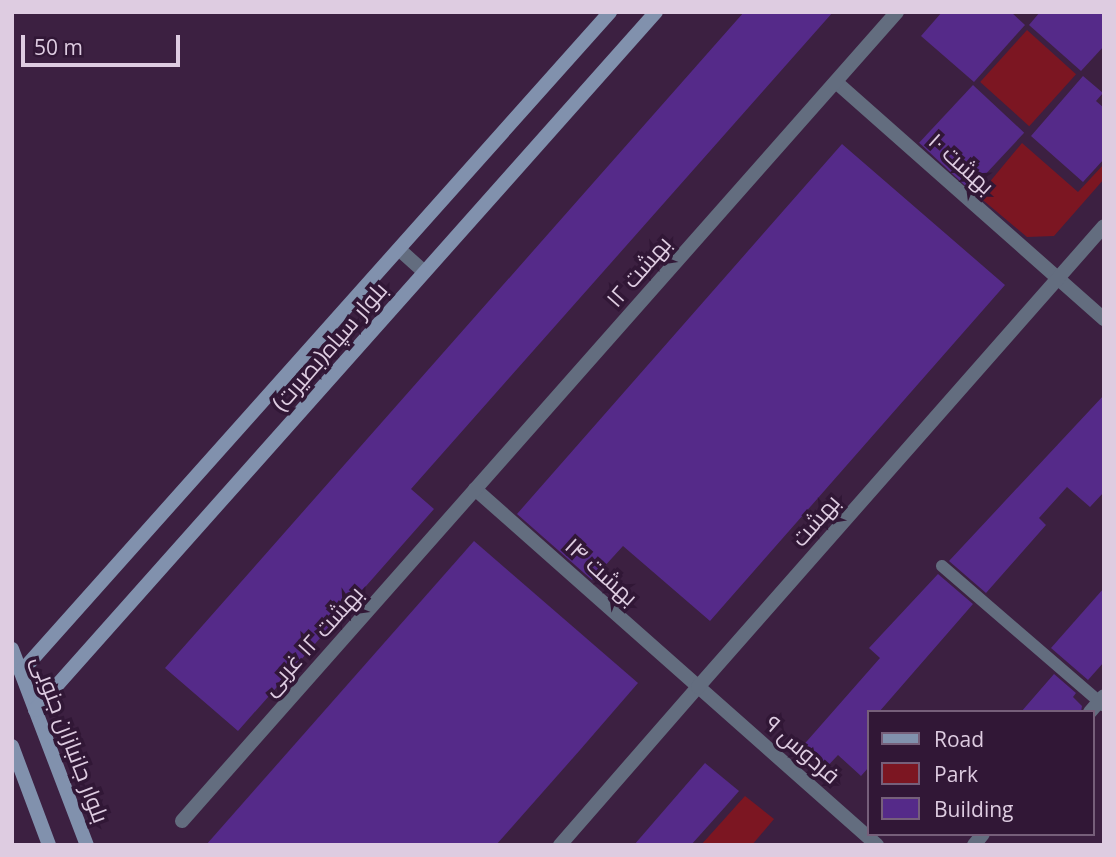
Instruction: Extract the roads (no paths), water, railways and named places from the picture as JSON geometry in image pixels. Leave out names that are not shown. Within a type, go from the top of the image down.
[{"type":"main road","name":"بلوار سپاه(بصیرت)","points":[[21,672],[401,251],[610,12]]},
{"type":"main road","name":"بلوار سپاه(بصیرت)","points":[[35,710],[656,12]]},
{"type":"main road","name":"بلوار جانبازان جنوبی","points":[[12,649],[87,845]]},
{"type":"main road","points":[[12,746],[18,769],[49,845]]},
{"type":"street","name":"بهشت ۱۲","points":[[475,489],[897,12]]},
{"type":"street","name":"بهشت ۱۰","points":[[836,82],[1104,319]]},
{"type":"street","name":"بهشت","points":[[560,845],[1104,226]]},
{"type":"street","points":[[401,251],[424,272]]},
{"type":"street","name":"بهشت ۱۴","points":[[475,489],[698,687]]},
{"type":"street","name":"بهشت ۱۲ غربی","points":[[182,821],[475,489]]},
{"type":"street","name":"فردوس ۹","points":[[698,687],[877,845]]},
{"type":"lane","points":[[942,566],[1099,704]]}]
